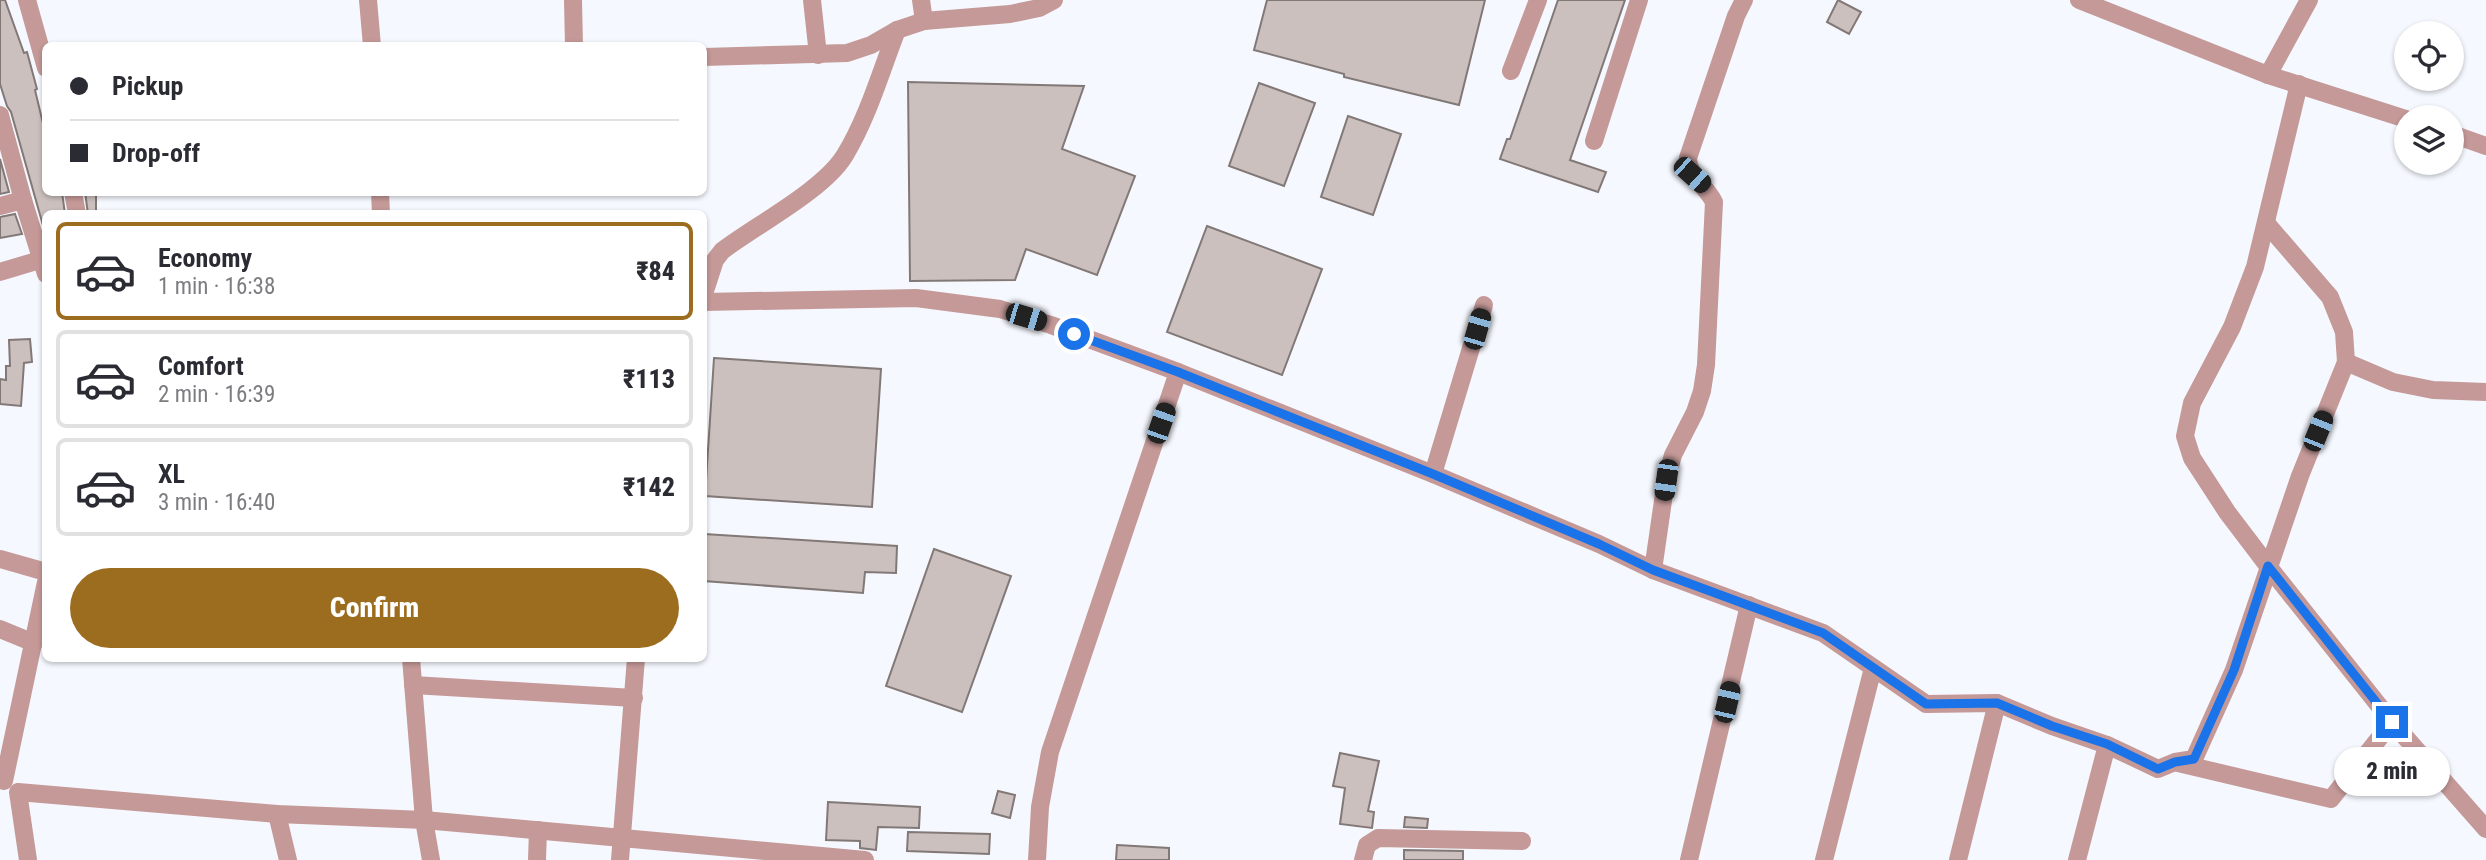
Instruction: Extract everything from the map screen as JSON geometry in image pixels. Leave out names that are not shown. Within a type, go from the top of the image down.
[{"type":"street","points":[[27,0],[42,54]]},
{"type":"street","points":[[368,0],[372,42]]},
{"type":"street","points":[[573,0],[574,42]]},
{"type":"street","points":[[812,0],[818,55]]},
{"type":"street","points":[[921,0],[924,21]]},
{"type":"street","points":[[1511,71],[1538,0]]},
{"type":"street","points":[[1594,141],[1639,0]]},
{"type":"street","points":[[1653,570],[1666,480],[1673,455],[1695,412],[1706,365],[1714,202],[1708,189],[1692,175],[1688,168],[1688,158],[1736,16],[1744,0]]},
{"type":"street","points":[[2079,0],[2268,75],[2394,115]]},
{"type":"street","points":[[2268,75],[2309,0]]},
{"type":"street","points":[[707,57],[847,52],[871,45],[897,30],[924,21],[1010,14],[1044,3]]},
{"type":"street","points":[[707,285],[715,260],[722,251],[818,185],[844,157],[864,115],[897,30]]},
{"type":"street","points":[[2299,84],[2250,279],[2231,327],[2192,403],[2185,436],[2192,458],[2227,512],[2268,566],[2392,722],[2486,829]]},
{"type":"street","points":[[0,115],[3,136],[42,264]]},
{"type":"street","points":[[2464,138],[2486,146]]},
{"type":"street","points":[[0,206],[23,200]]},
{"type":"street","points":[[707,302],[916,298],[1000,309],[1051,325],[1178,372],[1433,474],[1599,544],[1653,570],[1823,633],[1926,704],[1997,703],[2052,726],[2107,744],[2158,769],[2175,762],[2194,759],[2234,670],[2300,477],[2346,362],[2344,332],[2330,297],[2266,223]]},
{"type":"street","points":[[0,272],[42,267]]},
{"type":"street","points":[[1433,474],[1484,305]]},
{"type":"street","points":[[2346,362],[2393,382],[2433,390],[2486,392]]},
{"type":"street","points":[[1037,860],[1042,796],[1050,751],[1178,372]]},
{"type":"street","points":[[0,559],[42,571]]},
{"type":"street","points":[[42,602],[2,781],[18,792],[277,814],[424,820],[621,838],[745,854],[864,860]]},
{"type":"street","points":[[1689,860],[1749,606]]},
{"type":"street","points":[[0,629],[34,643]]},
{"type":"street","points":[[411,662],[424,820],[431,860]]},
{"type":"street","points":[[620,860],[636,662]]},
{"type":"street","points":[[1824,860],[1873,668]]},
{"type":"street","points":[[413,685],[634,698]]},
{"type":"street","points":[[1958,860],[1997,703]]},
{"type":"street","points":[[2175,762],[2331,799],[2392,722]]},
{"type":"street","points":[[2077,860],[2107,744]]},
{"type":"street","points":[[18,792],[28,860]]},
{"type":"street","points":[[277,814],[288,860]]},
{"type":"street","points":[[537,860],[538,830]]},
{"type":"street","points":[[1363,860],[1367,845],[1378,838],[1522,841]]},
{"type":"building","points":[[0,0],[5,0],[24,53],[27,52],[37,89],[35,90],[42,119],[42,196],[63,196],[64,210],[42,210],[42,222],[11,112],[0,84]]},
{"type":"building","points":[[1267,0],[1485,0],[1459,105],[1344,77],[1344,74],[1254,50]]},
{"type":"building","points":[[1558,0],[1625,0],[1570,160],[1606,172],[1598,192],[1500,159],[1507,139],[1510,139]]},
{"type":"building","points":[[1838,0],[1861,12],[1849,34],[1827,22]]},
{"type":"building","points":[[908,82],[1084,86],[1062,149],[1135,176],[1097,275],[1026,249],[1015,280],[910,281]]},
{"type":"building","points":[[1259,83],[1315,103],[1284,186],[1229,166]]},
{"type":"building","points":[[1348,116],[1401,134],[1373,215],[1321,197]]},
{"type":"building","points":[[0,159],[9,192],[0,194]]},
{"type":"building","points":[[86,196],[96,196],[96,210],[87,210]]},
{"type":"building","points":[[15,214],[22,234],[0,238],[0,217]]},
{"type":"building","points":[[1207,226],[1322,269],[1282,375],[1167,332]]},
{"type":"building","points":[[30,339],[32,362],[24,363],[21,406],[0,404],[0,379],[6,380],[6,366],[10,366],[9,340]]},
{"type":"building","points":[[714,358],[881,369],[872,507],[707,496]]},
{"type":"building","points":[[707,534],[897,546],[896,573],[865,572],[863,593],[707,581]]},
{"type":"building","points":[[934,549],[1011,576],[962,712],[886,686]]},
{"type":"building","points":[[1340,753],[1379,761],[1368,811],[1374,812],[1372,828],[1340,824],[1345,788],[1333,786]]},
{"type":"building","points":[[998,791],[1015,795],[1010,818],[992,813]]},
{"type":"building","points":[[828,802],[920,807],[919,828],[878,827],[876,850],[860,848],[860,841],[826,840]]},
{"type":"building","points":[[1405,817],[1428,819],[1427,828],[1404,827]]},
{"type":"building","points":[[908,832],[990,834],[989,854],[907,851]]},
{"type":"building","points":[[1117,845],[1169,848],[1169,860],[1116,860]]},
{"type":"building","points":[[1404,850],[1463,851],[1463,860],[1404,860]]},
{"type":"route","points":[[1074,334],[1178,372],[1433,474],[1599,544],[1653,570],[1823,633],[1926,704],[1997,703],[2052,726],[2107,744],[2158,769],[2175,762],[2194,759],[2234,670],[2268,566],[2392,722]]}]
